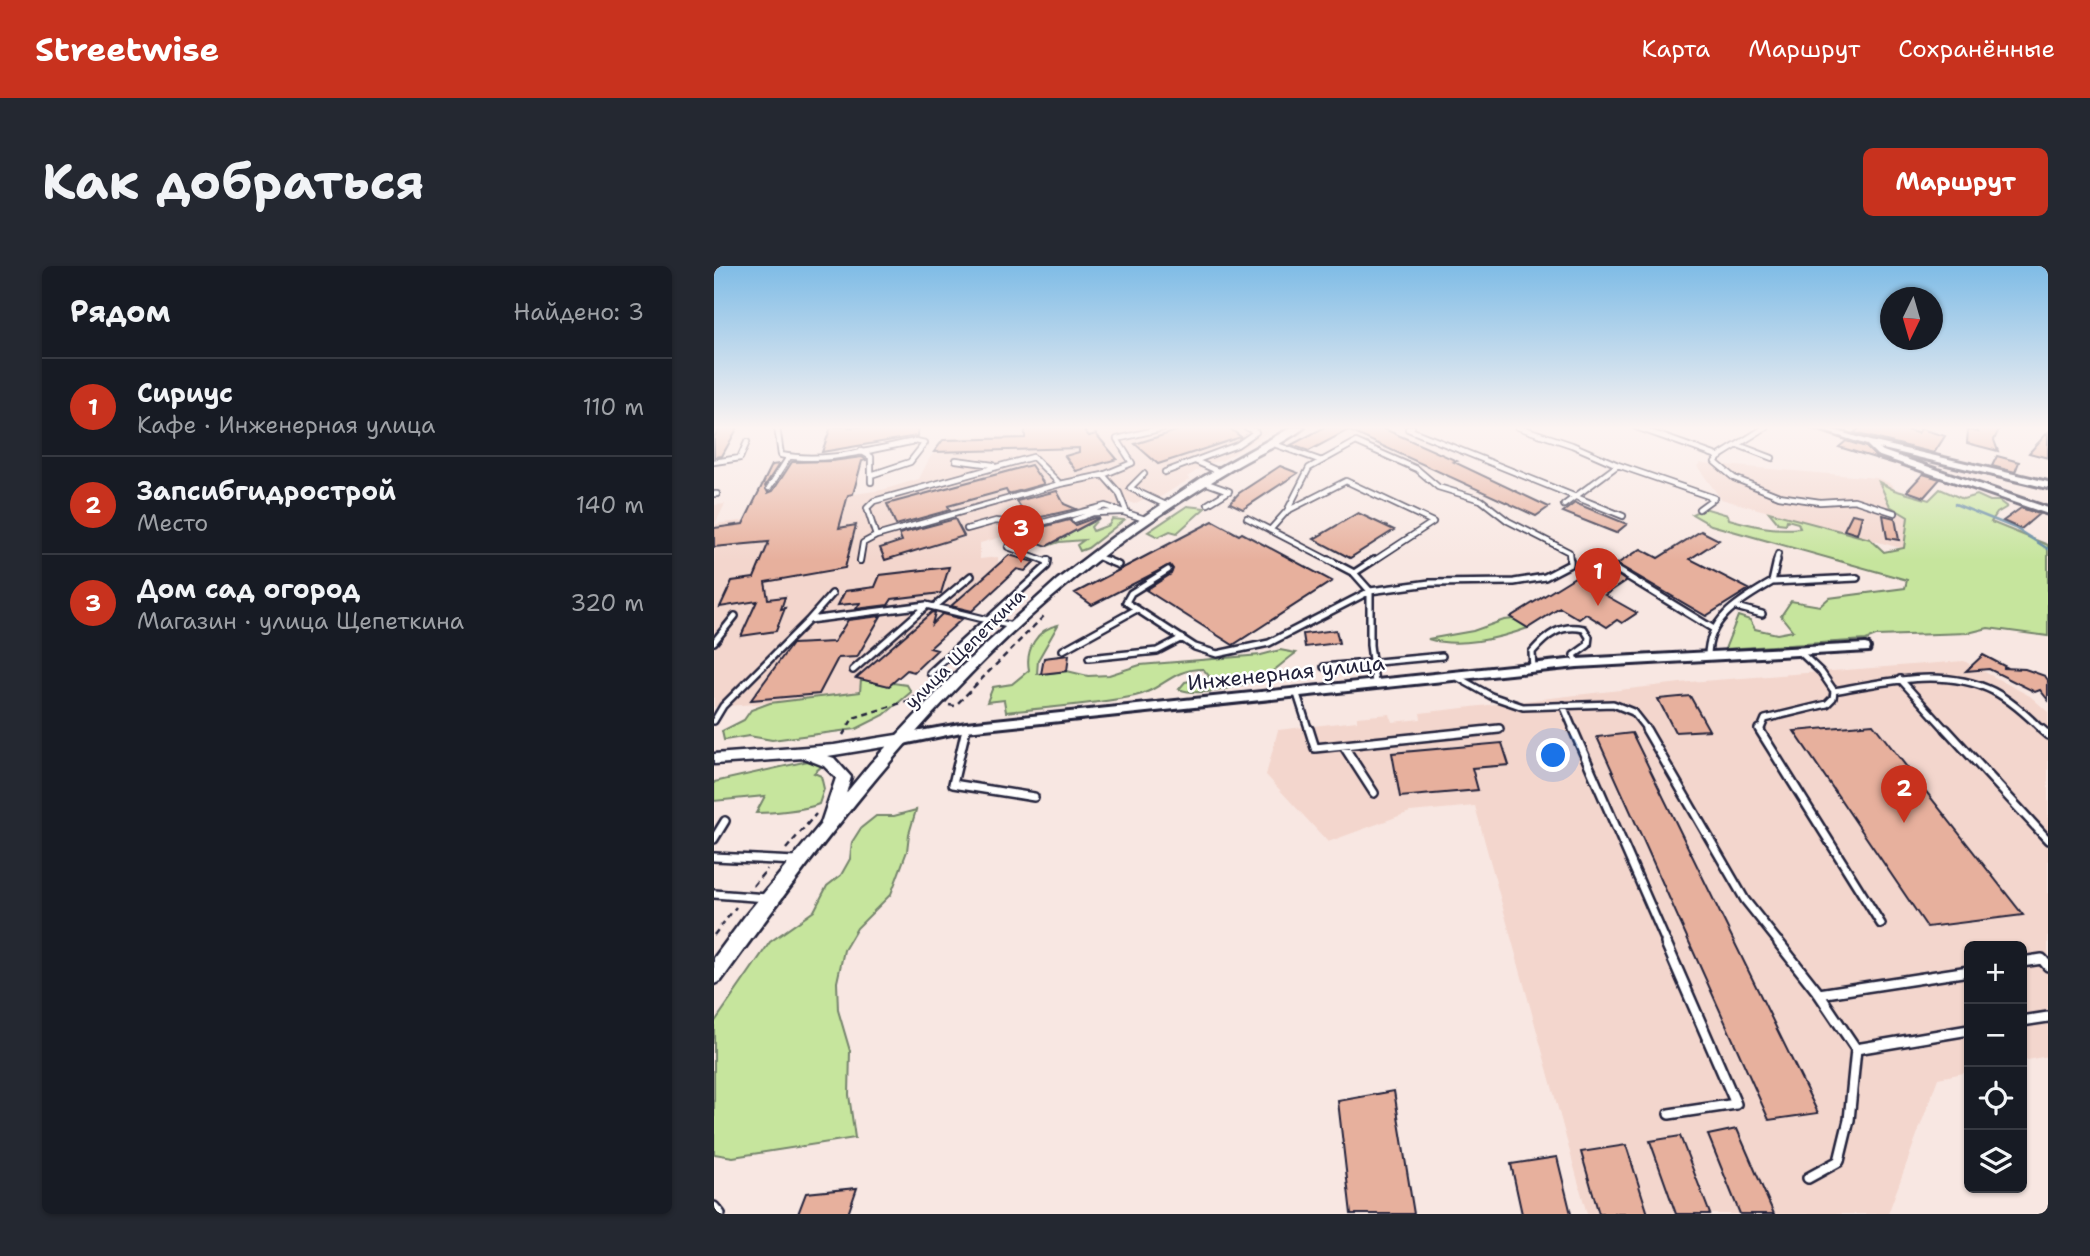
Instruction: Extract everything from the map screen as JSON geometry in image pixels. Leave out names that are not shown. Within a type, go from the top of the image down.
[{"type":"main road","name":"улица Щепеткина","points":[[717,966],[827,828],[903,739],[1012,626],[1145,519],[1220,472]]},
{"type":"street","points":[[1933,471],[2048,511]]},
{"type":"street","points":[[1989,471],[2048,485]]},
{"type":"street","name":"Инженерная улица","points":[[714,759],[805,753],[966,727],[1577,663],[1865,648]]},
{"type":"street","points":[[805,753],[829,762],[845,777],[827,828]]},
{"type":"lane","points":[[769,488],[780,471]]},
{"type":"lane","points":[[871,471],[871,482]]},
{"type":"lane","points":[[871,475],[884,471]]},
{"type":"lane","points":[[876,536],[867,508],[874,500],[980,471]]},
{"type":"lane","points":[[1047,471],[1060,484]]},
{"type":"lane","points":[[860,561],[863,543],[876,536],[1112,471]]},
{"type":"lane","points":[[1270,530],[1287,511],[1307,471]]},
{"type":"lane","points":[[1168,570],[1131,593],[1126,602],[1195,647],[1217,654],[1269,643],[1370,591],[1430,583],[1514,582],[1545,577],[1570,564],[1569,552],[1508,521],[1481,500],[1437,487],[1419,471]]},
{"type":"lane","points":[[1513,471],[1623,516]]},
{"type":"lane","points":[[1564,505],[1610,471]]},
{"type":"lane","points":[[1636,471],[1714,498],[1699,509]]},
{"type":"lane","points":[[1723,471],[1760,489],[1817,503],[1841,499],[1857,501],[1895,513]]},
{"type":"lane","points":[[1144,474],[1130,488],[1166,505]]},
{"type":"lane","points":[[1103,475],[1119,493],[1127,513]]},
{"type":"lane","points":[[1287,511],[1346,481],[1433,522],[1354,573]]},
{"type":"lane","points":[[1205,482],[1228,491],[1209,504]]},
{"type":"lane","points":[[967,529],[996,521],[1033,525],[1105,506],[1145,519]]},
{"type":"lane","points":[[1074,520],[1093,513],[1127,513]]},
{"type":"lane","points":[[1247,518],[1354,573],[1370,591],[1375,683]]},
{"type":"lane","points":[[930,673],[1047,566],[1048,560],[1008,547]]},
{"type":"lane","points":[[1772,582],[1778,554]]},
{"type":"lane","points":[[1096,556],[1118,565]]},
{"type":"lane","points":[[1614,568],[1712,628]]},
{"type":"lane","points":[[934,607],[971,576]]},
{"type":"lane","points":[[1708,656],[1706,644],[1712,628],[1772,582],[1857,578]]},
{"type":"lane","points":[[714,721],[723,706],[832,594]]},
{"type":"lane","points":[[809,620],[926,605],[1012,626]]},
{"type":"lane","points":[[853,670],[926,605]]},
{"type":"lane","points":[[1736,607],[1762,614]]},
{"type":"lane","points":[[1063,650],[1137,609]]},
{"type":"lane","points":[[714,642],[735,616]]},
{"type":"lane","points":[[1533,668],[1532,652],[1550,633],[1562,626],[1584,629],[1589,637],[1588,645],[1574,654],[1577,663]]},
{"type":"lane","points":[[1089,658],[1157,651],[1182,638]]},
{"type":"lane","points":[[1801,653],[1821,672],[1834,691],[1833,698],[1827,704],[1765,719],[1759,729],[1881,924]]},
{"type":"lane","points":[[1324,667],[1442,656]]},
{"type":"lane","points":[[1457,677],[1507,703],[1523,707],[1613,704],[1633,712],[1654,739],[1745,900],[1819,994],[1856,1049],[1849,1120],[1839,1161],[1808,1178]]},
{"type":"lane","points":[[1834,691],[1900,679],[1955,681],[1984,687],[2014,705],[2048,735]]},
{"type":"lane","points":[[1900,679],[2048,840]]},
{"type":"lane","points":[[1297,694],[1315,748],[1499,729]]},
{"type":"lane","points":[[1563,705],[1735,1104],[1669,1114]]},
{"type":"lane","points":[[966,727],[953,784],[1034,797]]},
{"type":"lane","points":[[1343,746],[1374,793]]},
{"type":"lane","points":[[714,839],[725,821]]},
{"type":"lane","points":[[714,857],[801,861]]},
{"type":"lane","points":[[714,894],[773,898]]},
{"type":"lane","points":[[2027,961],[2042,959],[2048,966]]},
{"type":"lane","points":[[1819,994],[1964,972]]},
{"type":"lane","points":[[2027,1020],[2048,1017]]},
{"type":"lane","points":[[1856,1049],[1964,1031]]},
{"type":"lane","points":[[714,1207],[720,1214]]},
{"type":"shaded area","points":[[923,471],[1196,471],[1187,477],[1190,479],[1157,499],[1150,496],[1134,504],[1128,501],[1111,510],[1089,512],[1065,519],[1047,530],[1039,527],[980,543],[980,559],[998,557],[998,564],[1009,555],[1028,559],[877,695],[714,707],[714,505],[725,504],[715,524],[824,511],[827,498],[882,490],[919,479]]},
{"type":"shaded area","points":[[1701,471],[1798,471],[1877,478],[1893,485],[1896,506],[1908,517],[1904,549],[1721,499]]},
{"type":"shaded area","points":[[1964,661],[2030,696],[2048,712],[2048,1056],[2027,1060],[2027,941],[1964,941],[1964,1073],[1938,1078],[1888,1214],[1587,1214],[1475,806],[1410,812],[1328,842],[1266,775],[1278,730],[1357,721],[1357,717],[1390,714],[1392,722],[1421,719],[1420,713],[1689,682]]},
{"type":"green space","points":[[1879,482],[1894,490],[1929,500],[1940,489],[1963,499],[1977,495],[1990,501],[1999,501],[2007,507],[1997,513],[1991,522],[2048,545],[2048,636],[1988,628],[1968,633],[1876,636],[1866,640],[1725,649],[1738,616],[1750,620],[1755,629],[1777,634],[1793,631],[1781,616],[1791,601],[1820,606],[1829,598],[1905,588],[1907,580],[1711,525],[1692,514],[1704,508],[1728,515],[1729,519],[1756,526],[1800,528],[1798,523],[1787,520],[1786,524],[1778,523],[1769,512],[1870,539],[1884,552],[1904,548],[1908,517],[1890,506]]},
{"type":"green space","points":[[1187,506],[1205,508],[1177,533],[1170,531],[1158,537],[1148,532]]},
{"type":"green space","points":[[1099,518],[1091,527],[1093,531],[1109,525],[1112,519],[1124,520],[1088,548],[1080,551],[1077,545],[1084,540],[1047,546]]},
{"type":"green space","points":[[1514,619],[1528,628],[1478,641],[1452,643],[1428,639],[1473,631]]},
{"type":"green space","points":[[1058,625],[1038,660],[1037,674],[1067,671],[1088,676],[1109,675],[1140,665],[1261,655],[1280,650],[1296,653],[1261,678],[1212,691],[1179,689],[1185,682],[1210,677],[1203,669],[1183,672],[1145,693],[1103,702],[1006,712],[1004,700],[987,702],[993,687],[1012,684],[1029,670],[1029,655],[1034,642],[1044,631]]},
{"type":"green space","points":[[861,679],[889,686],[893,683],[907,685],[911,692],[884,715],[856,729],[772,740],[749,736],[724,740],[722,731],[744,720],[751,710],[770,703],[860,692]]},
{"type":"green space","points":[[808,761],[822,766],[814,773],[821,776],[824,789],[819,804],[779,812],[756,813],[765,796],[714,801],[714,782]]},
{"type":"green space","points":[[916,810],[907,851],[891,894],[857,928],[844,950],[837,982],[838,1010],[850,1051],[849,1095],[855,1138],[733,1157],[714,1154],[714,1023],[770,942],[814,911],[827,886],[841,875],[850,859],[852,842],[861,828],[876,816],[894,816]]},
{"type":"building","points":[[769,471],[774,471],[765,486],[768,493],[773,491],[786,471],[859,471],[853,494],[848,495],[839,528],[856,525],[845,568],[765,582],[768,599],[785,597],[781,609],[785,608],[776,631],[741,636],[757,601],[720,607],[732,581],[754,578],[769,542],[714,547],[714,528],[743,524]]},
{"type":"building","points":[[1008,471],[1035,471],[1044,484],[1008,494],[1006,490],[948,506],[950,510],[896,525],[887,504]]},
{"type":"building","points":[[1272,471],[1298,473],[1243,509],[1230,503],[1239,493]]},
{"type":"building","points":[[1438,471],[1474,471],[1549,507],[1536,516]]},
{"type":"building","points":[[1923,474],[1940,479],[1924,497],[1907,491]]},
{"type":"building","points":[[1057,491],[1064,504],[1076,509],[1028,520],[1017,501]]},
{"type":"building","points":[[1575,503],[1627,524],[1616,533],[1563,512]]},
{"type":"building","points":[[2021,508],[2039,514],[2021,529],[2003,521]]},
{"type":"building","points":[[1358,513],[1394,530],[1350,558],[1314,539]]},
{"type":"building","points":[[1852,514],[1862,516],[1857,534],[1844,530]]},
{"type":"building","points":[[1883,515],[1895,518],[1899,540],[1887,538]]},
{"type":"building","points":[[1099,518],[1047,546],[1016,534],[1069,520],[1075,525]]},
{"type":"building","points":[[955,519],[964,536],[885,560],[880,548],[902,541],[899,534]]},
{"type":"building","points":[[1213,521],[1239,535],[1242,533],[1332,581],[1233,645],[1146,590],[1171,574],[1173,569],[1170,565],[1092,605],[1075,593]]},
{"type":"building","points":[[1701,531],[1719,540],[1690,559],[1749,589],[1706,616],[1617,564],[1641,549],[1658,558]]},
{"type":"building","points":[[1009,555],[1034,562],[1025,571],[1017,569],[972,611],[951,606]]},
{"type":"building","points":[[1596,564],[1626,581],[1605,595],[1637,613],[1622,623],[1617,620],[1607,627],[1586,614],[1579,619],[1560,608],[1528,628],[1510,617]]},
{"type":"building","points":[[949,567],[941,593],[892,599],[888,605],[856,609],[860,603],[838,605],[845,591],[875,587],[880,575]]},
{"type":"building","points":[[932,612],[935,613],[932,624],[942,614],[962,619],[930,648],[937,650],[914,672],[907,670],[889,686],[856,678]]},
{"type":"building","points":[[881,616],[857,657],[838,658],[819,694],[751,700],[792,644],[834,642],[848,620]]},
{"type":"building","points":[[1336,630],[1339,643],[1305,647],[1303,634]]},
{"type":"building","points":[[1069,655],[1067,671],[1041,674],[1044,658]]},
{"type":"building","points":[[1983,655],[2008,668],[2003,668],[2025,669],[2045,676],[2048,680],[2048,700],[2040,690],[2035,692],[1989,669],[1966,671]]},
{"type":"building","points":[[1690,696],[1709,730],[1675,732],[1658,699]]},
{"type":"building","points":[[1873,724],[2023,915],[1927,927],[1794,731]]},
{"type":"building","points":[[1632,733],[1818,1113],[1769,1120],[1597,737]]},
{"type":"building","points":[[1502,743],[1509,765],[1472,768],[1478,790],[1400,797],[1392,753]]},
{"type":"building","points":[[1394,1091],[1414,1214],[1351,1214],[1338,1101]]},
{"type":"building","points":[[1737,1129],[1774,1214],[1740,1214],[1708,1135]]},
{"type":"building","points":[[1680,1136],[1710,1214],[1676,1214],[1650,1141]]},
{"type":"building","points":[[1626,1145],[1648,1214],[1599,1214],[1581,1152]]},
{"type":"building","points":[[1557,1157],[1571,1214],[1522,1214],[1511,1164]]},
{"type":"building","points":[[857,1188],[848,1214],[798,1214],[806,1193]]},
{"type":"waterway","points":[[1955,504],[2015,528],[2048,549]]},
{"type":"place","name":"Дом сад огород","points":[[1021,563]]},
{"type":"place","name":"Сириус","points":[[1598,606]]},
{"type":"place","name":"Запсибгидрострой","points":[[1904,823]]}]
